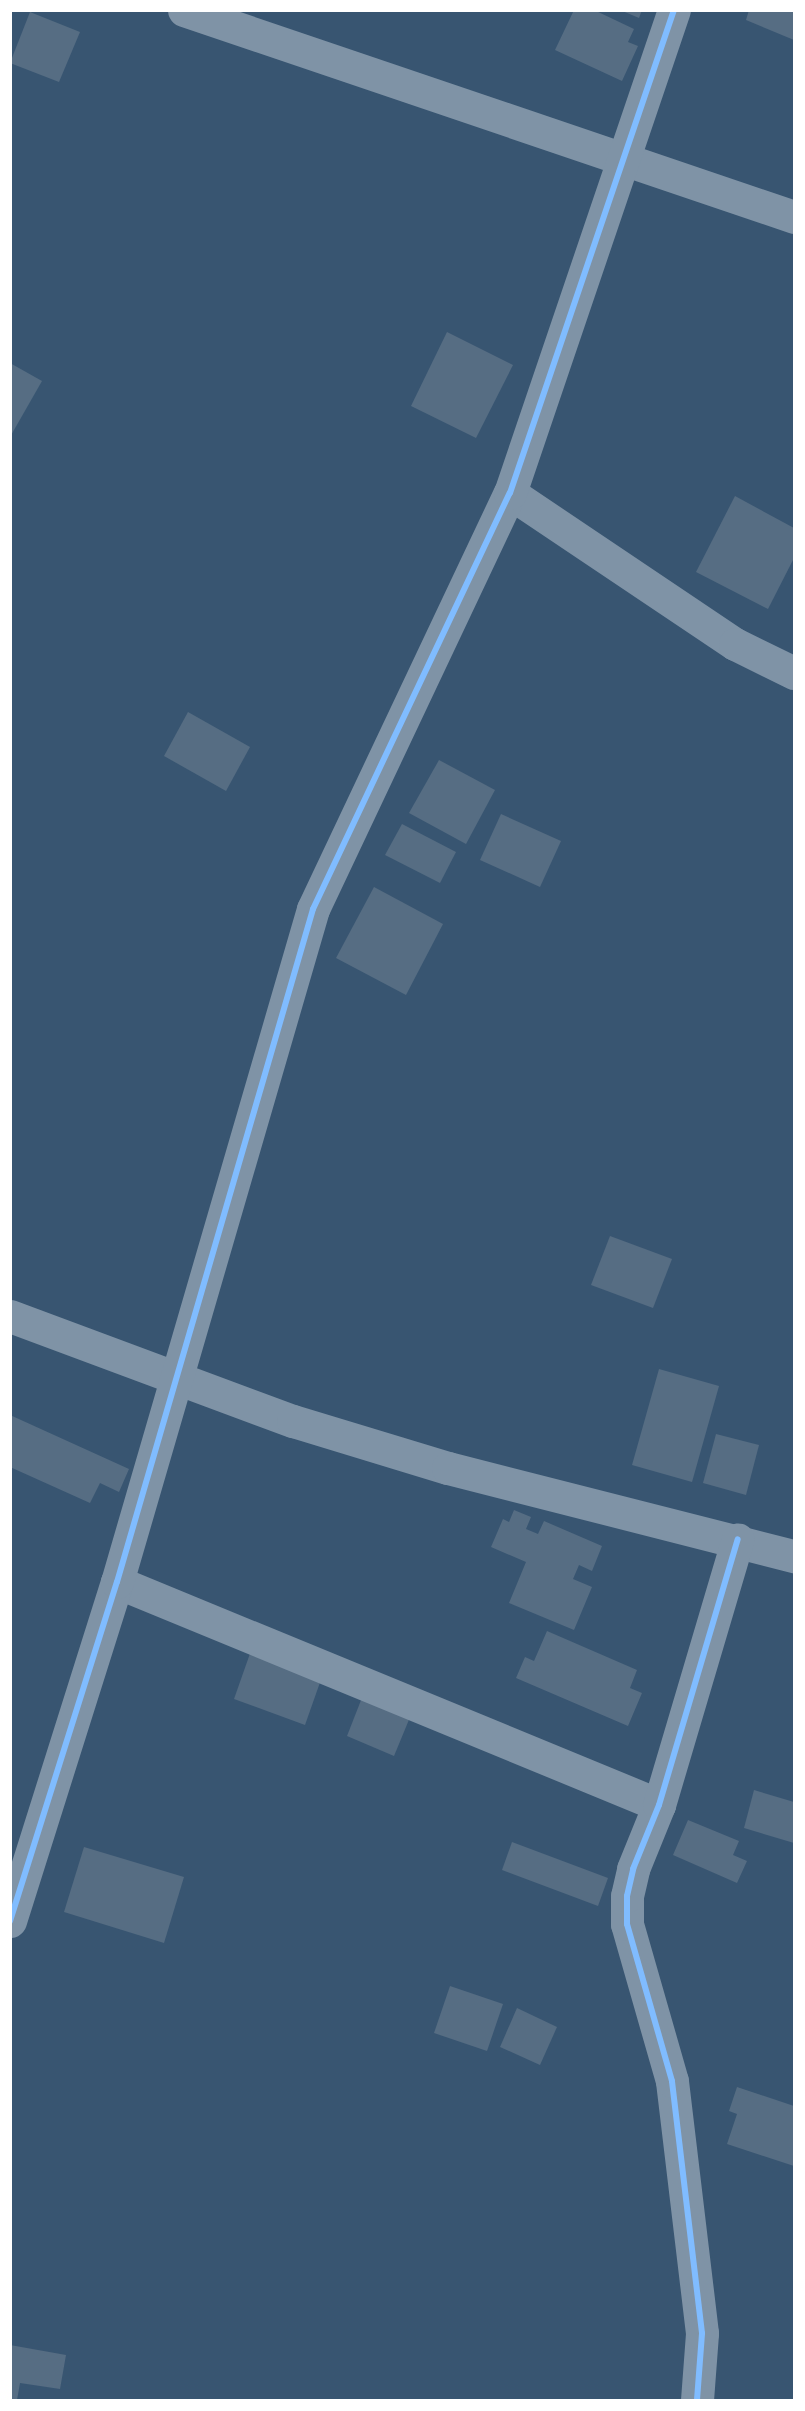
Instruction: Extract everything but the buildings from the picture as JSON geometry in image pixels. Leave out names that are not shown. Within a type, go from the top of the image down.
[{"type":"street","points":[[184,10],[795,217]]},
{"type":"street","points":[[10,1921],[117,1582],[313,909],[510,493],[626,158],[674,10]]},
{"type":"street","points":[[510,493],[735,644],[795,673]]},
{"type":"street","points":[[10,1316],[293,1421],[448,1468],[738,1539],[795,1556]]},
{"type":"street","points":[[697,2400],[702,2333],[672,2080],[627,1924],[633,1869],[659,1805],[738,1539]]},
{"type":"street","points":[[117,1582],[659,1805]]},
{"type":"cycle path","points":[[10,1921],[117,1582],[313,909],[510,493],[674,10]]},
{"type":"cycle path","points":[[697,2400],[702,2333],[672,2081],[627,1924],[627,1896],[633,1869],[659,1805],[738,1539]]}]
